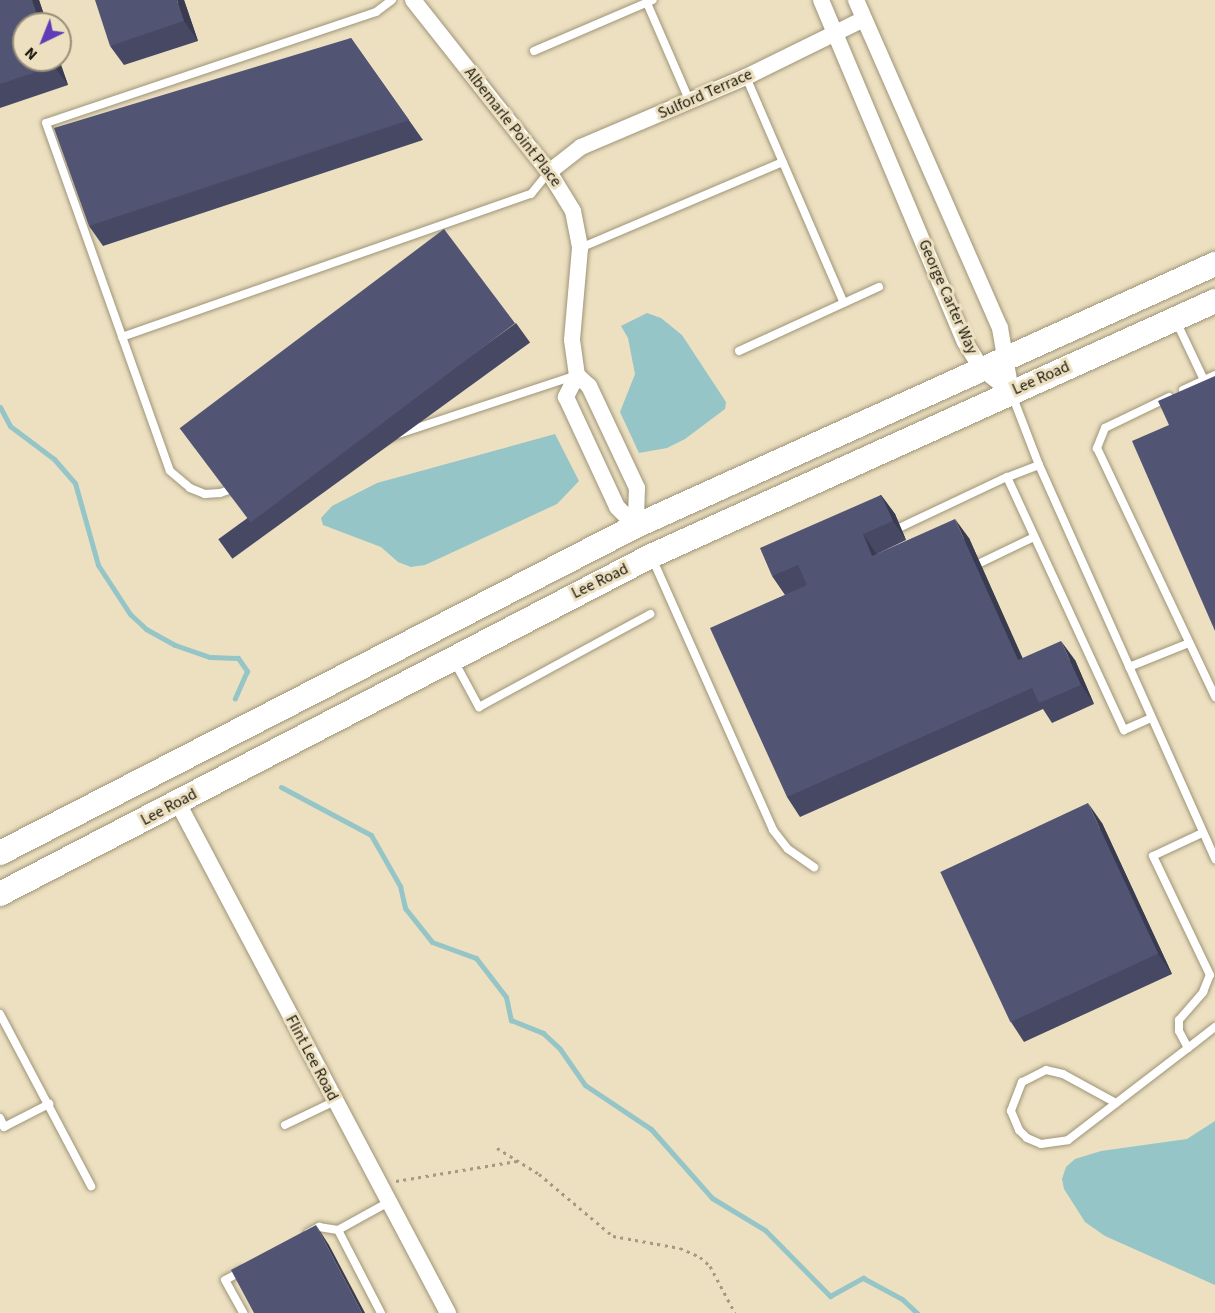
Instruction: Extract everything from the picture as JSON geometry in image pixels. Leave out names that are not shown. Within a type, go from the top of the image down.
[{"type":"street","name":"Albemarle Point Place","points":[[413,0],[549,172],[573,211],[580,248],[572,340],[577,375],[566,397],[617,507],[636,526]]},
{"type":"street","name":"George Carter Way","points":[[821,0],[837,31],[965,342],[982,369],[1011,392]]},
{"type":"street","name":"George Carter Way","points":[[856,0],[1000,328],[1007,357],[1011,392]]},
{"type":"street","name":"Sulford Terrace","points":[[549,172],[581,147],[746,77],[864,19]]},
{"type":"street","name":"Lee Road","points":[[0,853],[636,526],[1215,264]]},
{"type":"street","name":"Lee Road","points":[[0,894],[177,803],[452,656],[651,556],[1215,301]]},
{"type":"street","name":"Albemarle Point Place","points":[[577,375],[589,386],[637,488],[636,526]]},
{"type":"street","name":"Flint Lee Road","points":[[177,803],[448,1313]]},
{"type":"lane","points":[[392,0],[376,12],[46,123],[170,471],[178,480],[205,494],[220,493],[577,375]]},
{"type":"lane","points":[[534,51],[650,2],[690,102]]},
{"type":"lane","points":[[746,77],[844,303]]},
{"type":"lane","points":[[580,248],[783,162]]},
{"type":"lane","points":[[122,337],[531,194],[549,172]]},
{"type":"lane","points":[[739,351],[879,287]]},
{"type":"lane","points":[[1174,319],[1204,380]]},
{"type":"lane","points":[[1215,375],[1104,428],[1097,448],[1215,698]]},
{"type":"lane","points":[[1011,392],[1039,465],[1215,859]]},
{"type":"lane","points":[[901,527],[1006,477],[1039,465]]},
{"type":"lane","points":[[1006,477],[1124,730],[1151,718]]},
{"type":"lane","points":[[980,563],[1034,537]]},
{"type":"lane","points":[[651,556],[773,830],[788,849],[814,867]]},
{"type":"lane","points":[[452,656],[479,707],[650,614]]},
{"type":"lane","points":[[1129,667],[1189,643]]},
{"type":"lane","points":[[1188,1048],[1179,1031],[1179,1020],[1203,992],[1210,975],[1153,856],[1202,833]]},
{"type":"lane","points":[[0,1014],[50,1104],[91,1186]]},
{"type":"lane","points":[[1116,1103],[1063,1074],[1046,1070],[1022,1082],[1011,1111],[1018,1130],[1027,1138],[1051,1143],[1068,1140],[1215,1027]]},
{"type":"lane","points":[[285,1125],[335,1101]]},
{"type":"lane","points":[[0,1118],[2,1128],[50,1104]]},
{"type":"lane","points":[[298,1239],[319,1227],[338,1230],[389,1202]]},
{"type":"lane","points":[[338,1230],[381,1313]]},
{"type":"lane","points":[[243,1313],[225,1280],[256,1262]]},
{"type":"path","points":[[497,1148],[519,1161],[614,1236],[680,1248],[700,1257],[710,1266],[735,1313]]},
{"type":"path","points":[[379,1184],[519,1161]]},
{"type":"water","points":[[647,313],[661,318],[682,335],[726,402],[725,409],[685,439],[667,448],[639,453],[620,412],[635,374],[628,338],[621,326]]},
{"type":"water","points":[[555,434],[579,481],[557,504],[425,565],[411,567],[398,562],[381,547],[323,525],[321,518],[332,506],[377,483]]},
{"type":"water","points":[[1215,1121],[1215,1285],[1105,1236],[1085,1222],[1064,1189],[1062,1179],[1066,1167],[1075,1159],[1101,1151],[1187,1139]]},
{"type":"building","points":[[0,0],[32,0],[36,12],[12,12],[12,72],[36,72],[0,84]]},
{"type":"building","points":[[95,0],[177,0],[184,21],[110,46]]},
{"type":"building","points":[[351,38],[409,120],[89,226],[54,128]]},
{"type":"building","points":[[444,229],[515,323],[251,522],[180,428]]},
{"type":"building","points":[[1215,376],[1215,631],[1132,441],[1169,425],[1158,401]]},
{"type":"building","points":[[881,495],[893,521],[863,534],[872,556],[955,519],[1018,660],[1061,641],[1081,685],[1039,703],[1032,688],[787,797],[710,628],[807,585],[798,565],[772,576],[760,548]]},
{"type":"building","points":[[1088,803],[1158,953],[1010,1022],[940,872]]},
{"type":"building","points":[[316,1225],[362,1313],[254,1313],[231,1270]]},
{"type":"waterway","points":[[0,407],[10,426],[54,459],[75,483],[98,565],[130,614],[146,629],[175,645],[210,657],[238,658],[247,671],[235,698]]},
{"type":"waterway","points":[[281,787],[371,835],[400,886],[405,908],[432,942],[476,958],[506,997],[511,1020],[543,1033],[560,1049],[585,1085],[651,1129],[712,1198],[765,1230],[830,1296],[863,1278],[902,1299],[917,1313]]}]
